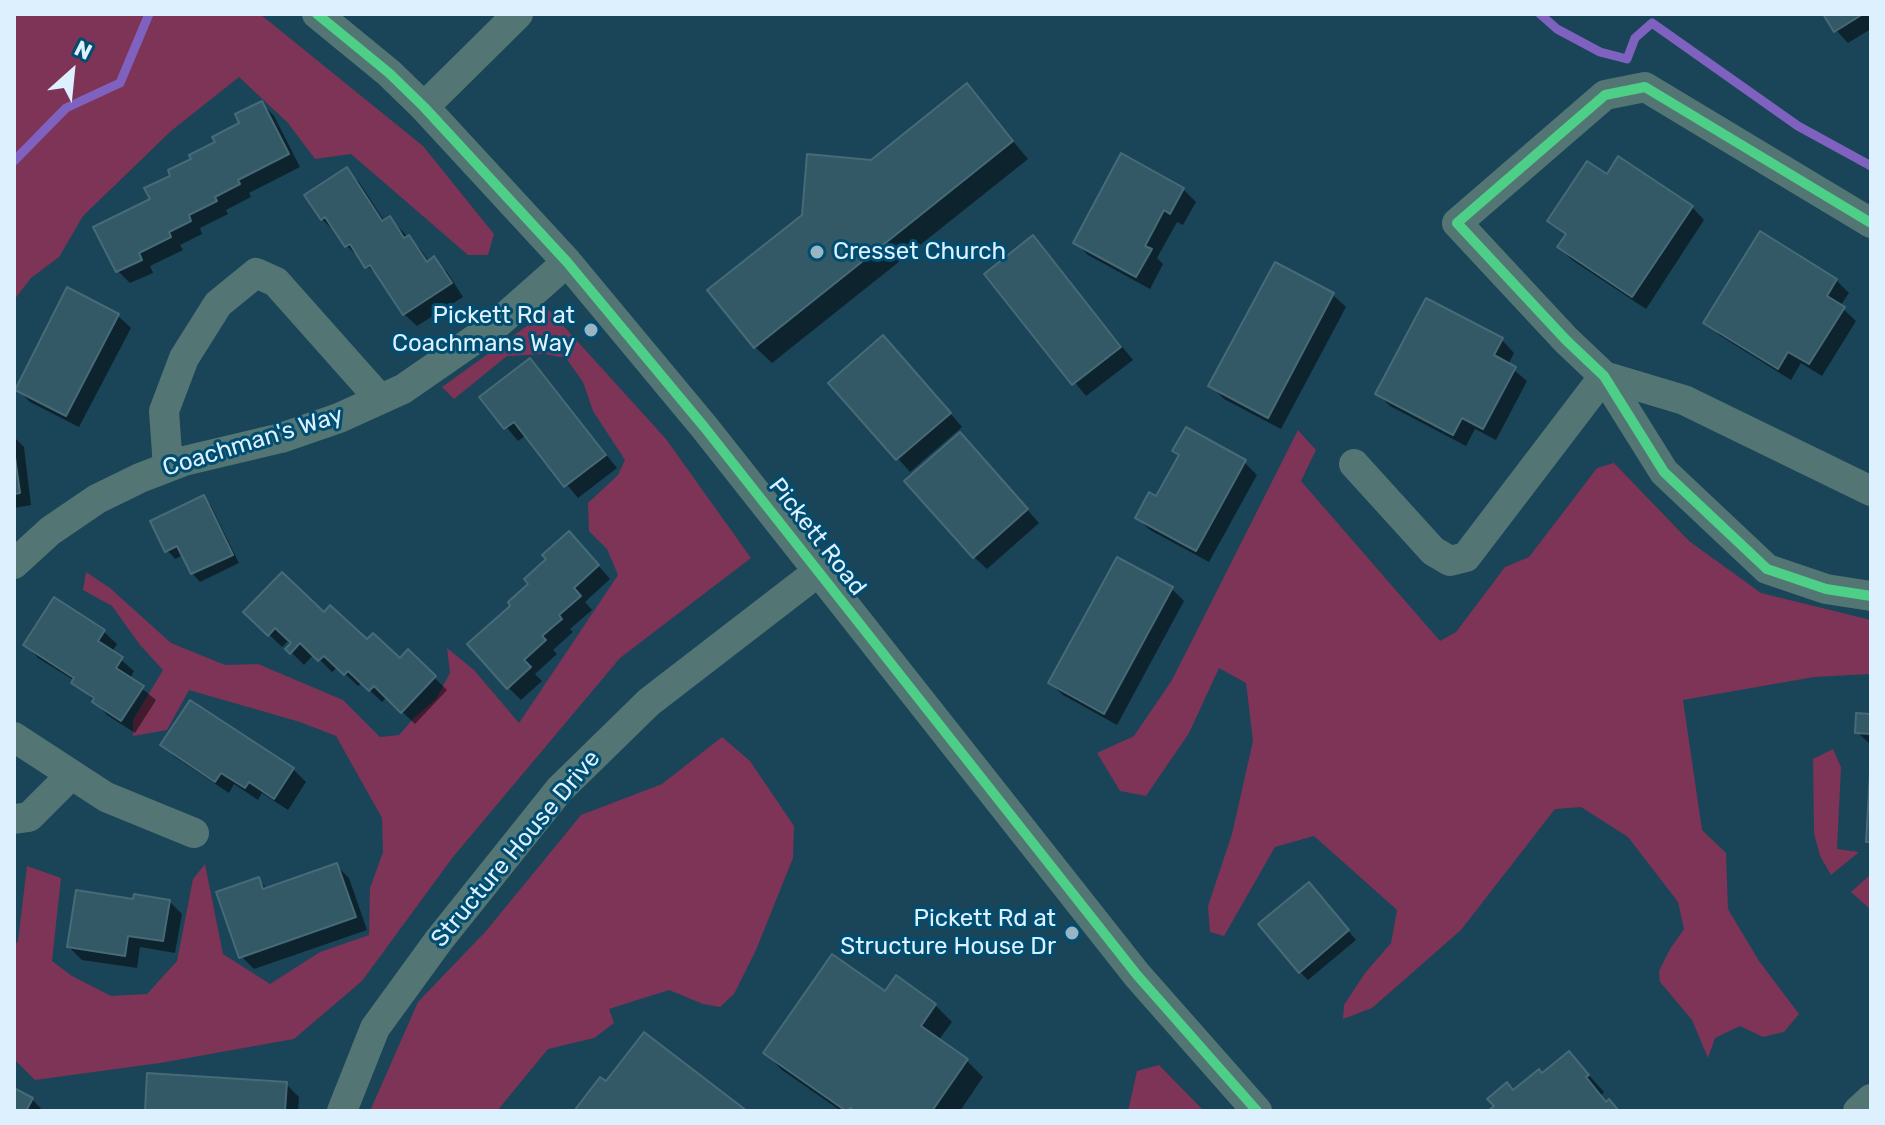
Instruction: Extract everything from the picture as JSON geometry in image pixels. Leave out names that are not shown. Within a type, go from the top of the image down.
[{"type":"street","name":"Pickett Road","points":[[317,14],[389,73],[424,107],[567,262],[676,392],[1137,975],[1257,1111]]},
{"type":"street","points":[[424,107],[518,14]]},
{"type":"street","points":[[1871,223],[1645,87],[1605,95],[1457,223],[1566,340],[1604,376],[1664,472],[1767,569],[1826,589],[1871,596]]},
{"type":"street","name":"Coachman's Way","points":[[14,564],[50,531],[97,499],[168,467],[281,438],[339,418],[403,389],[497,324],[567,262]]},
{"type":"street","points":[[168,467],[164,411],[184,358],[218,304],[256,273],[276,282],[380,399]]},
{"type":"street","points":[[1354,464],[1433,551],[1450,561],[1466,557],[1604,376]]},
{"type":"street","points":[[1604,376],[1684,400],[1871,491]]},
{"type":"street","name":"Structure House Drive","points":[[342,1111],[375,1028],[439,940],[559,790],[649,702],[819,571]]},
{"type":"street","points":[[14,737],[106,797],[194,833]]},
{"type":"street","points":[[14,819],[29,817],[71,775]]},
{"type":"street","points":[[1858,1111],[1871,1099]]},
{"type":"shaded area","points":[[14,14],[260,14],[423,146],[494,234],[488,255],[468,255],[351,154],[315,159],[288,123],[239,77],[171,131],[83,216],[59,257],[31,278],[14,300]]},
{"type":"shaded area","points":[[549,310],[666,439],[751,558],[620,658],[453,857],[362,981],[294,1039],[160,1063],[35,1080],[14,1059],[14,946],[18,941],[27,866],[61,878],[52,961],[72,976],[111,996],[147,994],[177,961],[193,879],[205,864],[223,954],[270,984],[320,952],[369,935],[370,888],[383,852],[382,818],[336,736],[300,722],[189,690],[167,730],[133,736],[133,720],[163,670],[140,645],[112,606],[83,590],[86,572],[110,588],[171,643],[225,665],[258,664],[343,700],[380,737],[399,735],[436,699],[450,673],[447,648],[474,670],[519,723],[618,575],[607,549],[589,531],[588,503],[618,475],[625,460],[593,411],[583,382],[566,358],[544,354],[507,356],[454,399],[442,387]]},
{"type":"shaded area","points":[[1298,430],[1316,450],[1301,481],[1440,641],[1456,632],[1505,567],[1529,557],[1597,468],[1614,463],[1689,541],[1761,593],[1871,620],[1871,674],[1814,677],[1683,700],[1702,830],[1726,853],[1728,909],[1759,961],[1799,1014],[1784,1032],[1763,1037],[1740,1026],[1715,1038],[1708,1058],[1692,1020],[1660,982],[1659,971],[1684,929],[1678,902],[1628,837],[1581,807],[1555,809],[1461,930],[1372,1008],[1343,1019],[1344,1005],[1365,973],[1391,943],[1397,910],[1314,836],[1275,847],[1224,936],[1210,932],[1208,906],[1232,834],[1253,741],[1246,683],[1219,668],[1189,733],[1146,796],[1120,791],[1097,753],[1134,736],[1172,680]]},
{"type":"shaded area","points":[[722,737],[750,761],[794,826],[793,858],[756,950],[734,994],[720,1007],[703,1004],[669,990],[609,1009],[614,1023],[594,1038],[548,1049],[497,1111],[370,1111],[418,1002],[486,931],[581,815],[662,784]]},
{"type":"shaded area","points":[[1833,749],[1841,767],[1837,849],[1859,852],[1831,875],[1820,856],[1814,833],[1813,759]]},
{"type":"shaded area","points":[[1871,874],[1871,910],[1851,892]]},
{"type":"shaded area","points":[[1159,1065],[1204,1111],[1128,1111],[1137,1071]]},
{"type":"building","points":[[1823,14],[1863,14],[1834,32]]},
{"type":"building","points":[[967,83],[1013,141],[754,348],[707,290],[802,215],[807,154],[871,160]]},
{"type":"building","points":[[262,101],[289,154],[238,180],[240,184],[215,197],[217,201],[189,215],[191,221],[169,232],[171,237],[139,253],[142,260],[116,272],[93,227],[150,199],[144,188],[170,176],[168,170],[191,159],[189,155],[215,142],[212,137],[239,123],[235,114]]},
{"type":"building","points":[[1121,153],[1184,188],[1170,214],[1164,210],[1145,246],[1152,249],[1136,277],[1073,243]]},
{"type":"building","points":[[1618,156],[1693,206],[1632,297],[1557,247],[1566,234],[1547,221],[1587,161],[1607,174]]},
{"type":"building","points":[[347,167],[382,221],[390,216],[404,238],[409,235],[427,262],[434,256],[452,283],[403,315],[370,265],[365,268],[350,244],[345,247],[325,217],[321,220],[304,195]]},
{"type":"building","points":[[1760,231],[1837,279],[1827,296],[1845,307],[1809,364],[1788,352],[1778,369],[1703,323]]},
{"type":"building","points":[[1033,235],[1121,347],[1072,385],[984,274]]},
{"type":"building","points":[[1275,262],[1334,293],[1268,418],[1208,386]]},
{"type":"building","points":[[67,287],[119,314],[66,416],[15,390]]},
{"type":"building","points":[[1426,298],[1503,338],[1494,355],[1516,367],[1483,429],[1462,418],[1453,435],[1375,394]]},
{"type":"building","points":[[883,335],[951,413],[896,460],[828,383]]},
{"type":"building","points":[[530,358],[606,455],[564,487],[514,422],[504,429],[479,397]]},
{"type":"building","points":[[1186,427],[1246,460],[1196,551],[1135,518],[1149,492],[1156,496],[1179,455],[1172,451]]},
{"type":"building","points":[[960,432],[1028,509],[973,558],[904,481]]},
{"type":"building","points":[[14,450],[20,493],[14,494]]},
{"type":"building","points":[[204,495],[233,555],[191,574],[177,546],[165,552],[150,521]]},
{"type":"building","points":[[569,531],[599,565],[574,588],[581,596],[559,615],[562,619],[542,636],[546,640],[524,660],[531,667],[507,689],[467,644],[510,606],[508,602],[528,584],[524,579],[546,559],[542,555]]},
{"type":"building","points":[[1117,557],[1173,587],[1104,714],[1048,683]]},
{"type":"building","points":[[282,572],[324,612],[330,605],[367,639],[373,633],[400,658],[408,649],[436,676],[401,713],[374,686],[369,691],[348,671],[344,675],[324,656],[318,661],[300,643],[290,654],[285,649],[291,643],[275,628],[268,636],[243,612]]},
{"type":"building","points":[[54,597],[105,630],[98,641],[123,657],[116,668],[144,686],[121,721],[92,702],[94,698],[71,683],[74,678],[23,645]]},
{"type":"building","points":[[190,700],[294,768],[274,799],[249,782],[245,788],[221,773],[215,782],[160,745]]},
{"type":"building","points":[[1856,713],[1871,714],[1871,734],[1855,733]]},
{"type":"building","points":[[1871,757],[1871,842],[1866,842]]},
{"type":"building","points":[[337,863],[356,917],[239,958],[216,892],[259,877],[263,889]]},
{"type":"building","points":[[1309,882],[1349,930],[1299,973],[1258,924]]},
{"type":"building","points":[[76,890],[133,899],[134,894],[170,900],[163,941],[128,936],[125,956],[67,947]]},
{"type":"building","points":[[832,954],[885,991],[896,975],[936,1004],[921,1026],[968,1059],[932,1111],[855,1111],[851,1108],[846,1111],[763,1053]]},
{"type":"building","points":[[644,1032],[747,1111],[574,1111],[600,1077],[606,1081]]},
{"type":"building","points":[[1569,1051],[1606,1102],[1609,1099],[1619,1111],[1488,1111],[1494,1106],[1487,1099],[1507,1082],[1513,1090],[1539,1069],[1542,1073]]},
{"type":"building","points":[[147,1073],[287,1082],[285,1111],[145,1111]]},
{"type":"building","points":[[14,1088],[33,1098],[26,1111],[14,1111]]},
{"type":"waterway","points":[[14,161],[66,108],[120,83],[149,14]]},
{"type":"waterway","points":[[1540,14],[1557,29],[1600,52],[1627,59],[1635,38],[1652,23],[1798,126],[1871,166]]},
{"type":"cycle path","points":[[317,14],[389,73],[424,107],[567,262],[705,428],[1137,975],[1257,1111]]},
{"type":"cycle path","points":[[1871,223],[1645,87],[1605,95],[1457,223],[1566,340],[1604,376],[1664,472],[1767,569],[1826,589],[1871,596]]},
{"type":"place","name":"Cresset Church","points":[[817,252]]},
{"type":"place","name":"Pickett Rd at Coachmans Way","points":[[591,330]]},
{"type":"place","name":"Pickett Rd at Structure House Dr","points":[[1072,933]]}]
